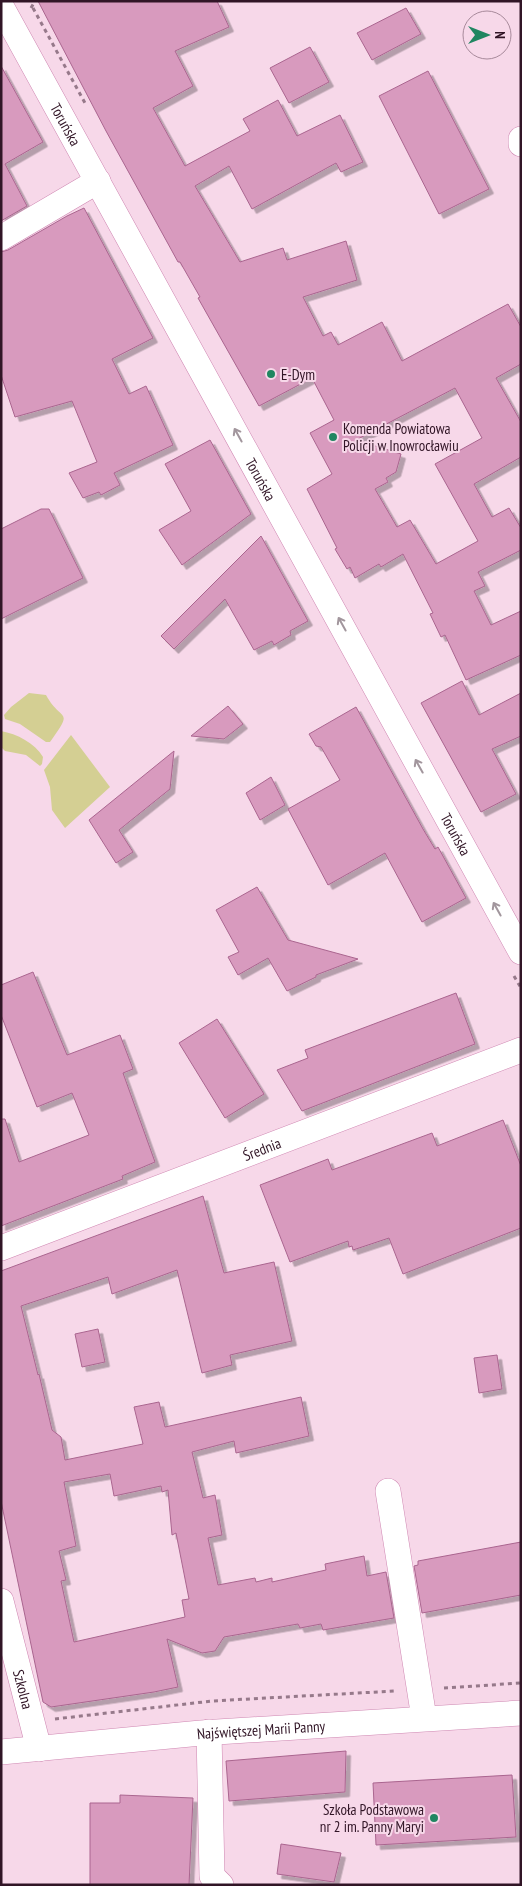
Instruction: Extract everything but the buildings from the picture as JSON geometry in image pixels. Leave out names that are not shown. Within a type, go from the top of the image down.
[{"type":"street","name":"Toruńska","points":[[1,6],[521,952]]},
{"type":"street","points":[[521,139],[521,144]]},
{"type":"street","points":[[1,238],[98,181]]},
{"type":"street","name":"Średnia","points":[[1,1248],[521,1050]]},
{"type":"street","points":[[388,1491],[424,1718]]},
{"type":"street","name":"Szkolna","points":[[1,1601],[39,1749]]},
{"type":"street","name":"Najświętszej Marii Panny","points":[[1,1752],[209,1732],[521,1712]]},
{"type":"street","points":[[209,1732],[212,1876],[221,1885]]},
{"type":"path","points":[[32,1721],[212,1701],[521,1683]]},
{"type":"shaded area","points":[[29,693],[46,695],[63,716],[62,724],[50,742],[46,742],[20,724],[5,719],[4,715],[11,707]]},
{"type":"shaded area","points":[[1,731],[13,734],[35,747],[43,757],[42,764],[40,766],[26,755],[5,751],[1,747]]},
{"type":"shaded area","points":[[71,735],[110,787],[65,828],[52,810],[50,787],[44,770]]},
{"type":"place","name":"E-Dym","points":[[271,374]]},
{"type":"place","name":"Komenda Powiatowa Policji w Inowrocławiu","points":[[333,437]]},
{"type":"place","name":"Szkoła Podstawowa nr 2 im. Panny Maryi","points":[[434,1818]]}]
